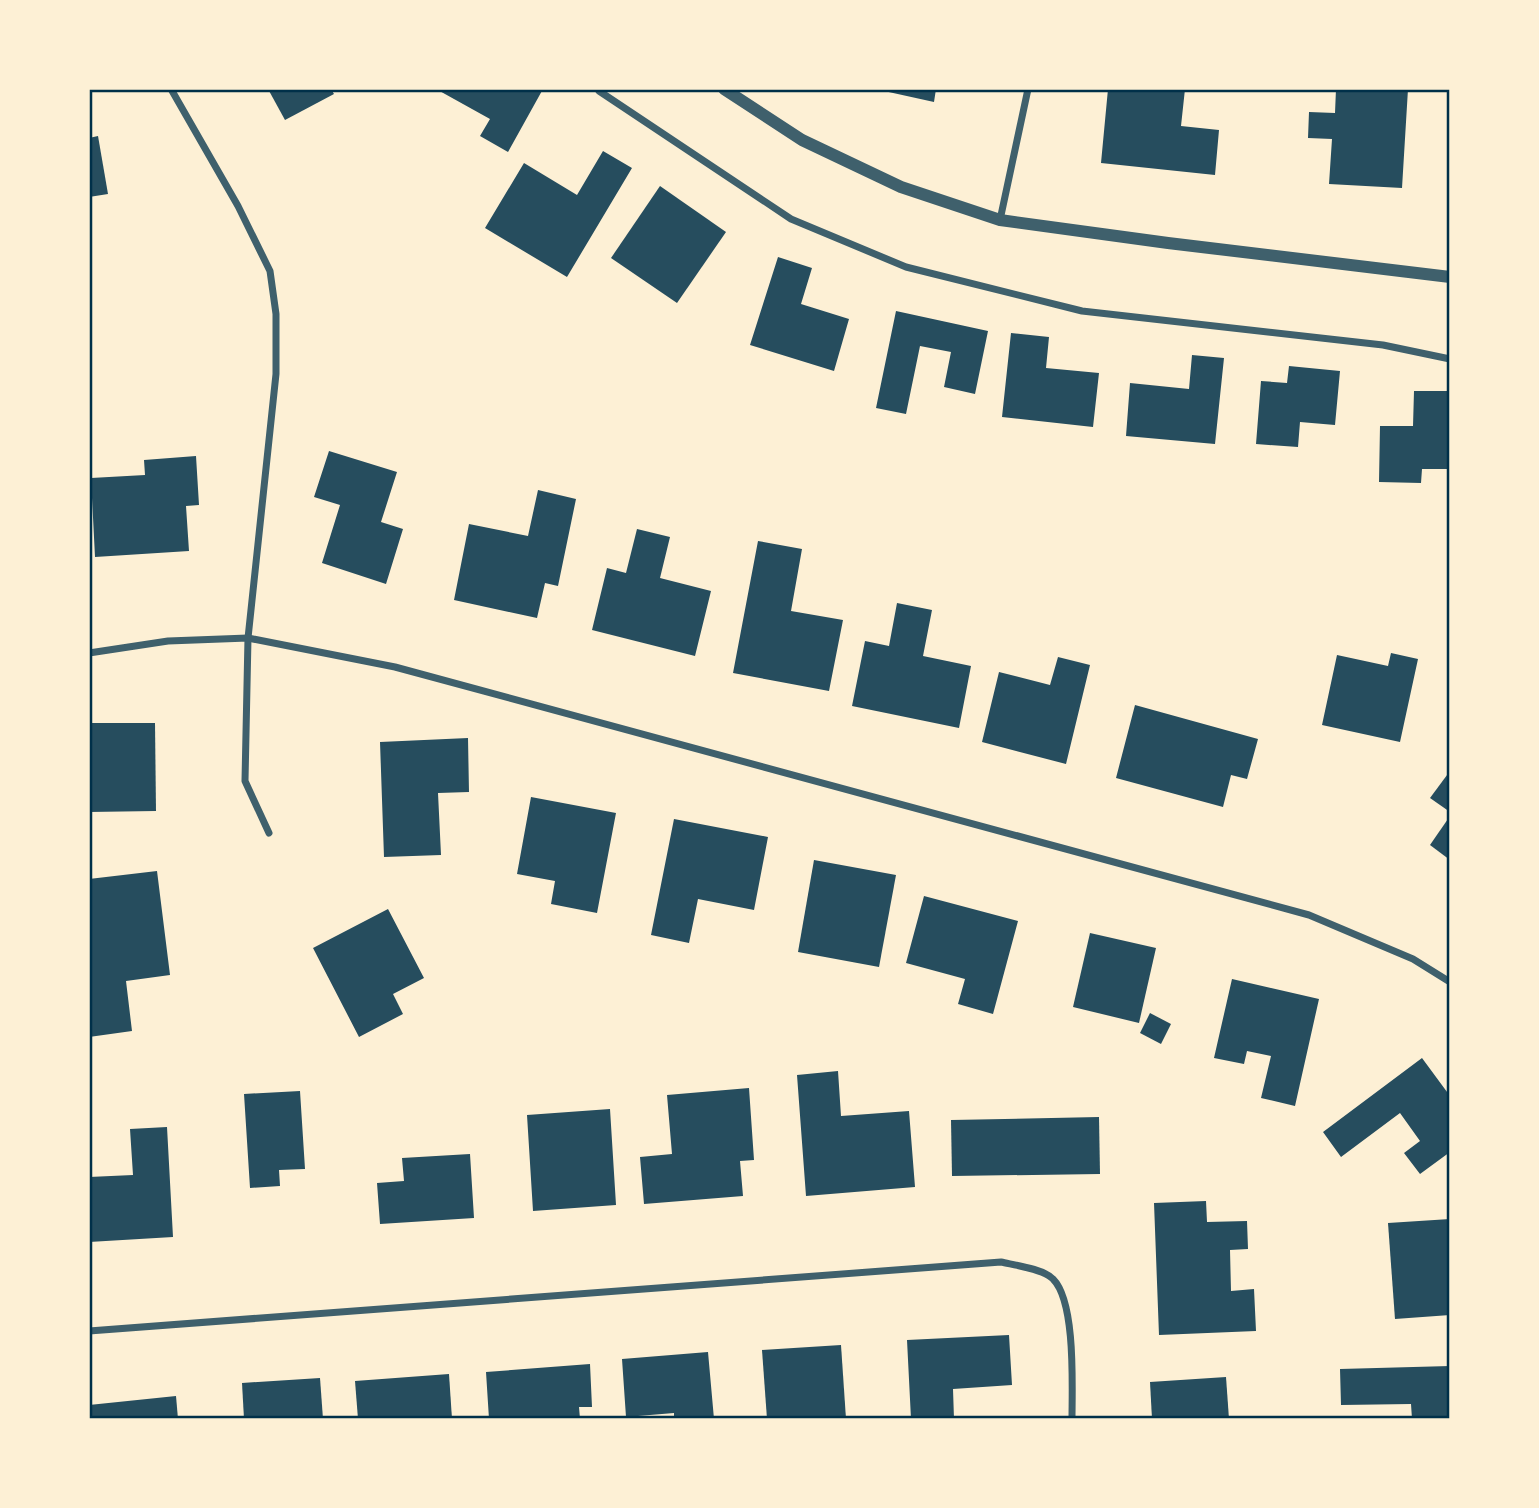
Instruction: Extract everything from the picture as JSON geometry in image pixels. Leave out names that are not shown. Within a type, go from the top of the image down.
[{"type":"street","points":[[171,89],[238,206],[270,271],[276,314],[276,374],[248,638],[245,780],[269,833]]},
{"type":"street","points":[[600,89],[599,91],[790,219],[906,267],[1082,311],[1383,345],[1450,359]]},
{"type":"street","points":[[724,89],[815,146],[901,187],[1000,220],[1450,277]]},
{"type":"street","points":[[1000,220],[1028,89]]},
{"type":"street","points":[[89,653],[168,641],[248,638],[409,670],[1309,915],[1413,959],[1450,982]]},
{"type":"street","points":[[89,1331],[1001,1262],[1036,1270],[1053,1279],[1064,1300],[1072,1339],[1072,1419]]},
{"type":"building","points":[[268,89],[331,89],[334,94],[285,120]]},
{"type":"building","points":[[436,89],[543,89],[508,152],[480,136],[490,119]]},
{"type":"building","points":[[875,89],[936,89],[934,102]]},
{"type":"building","points":[[1108,89],[1185,89],[1181,126],[1219,130],[1215,175],[1101,163]]},
{"type":"building","points":[[1336,89],[1408,89],[1402,188],[1329,184],[1332,139],[1308,138],[1309,112],[1335,113]]},
{"type":"building","points":[[98,136],[108,194],[89,197],[89,138]]},
{"type":"building","points":[[603,151],[632,168],[567,277],[485,228],[524,163],[577,195]]},
{"type":"building","points":[[660,186],[726,232],[677,303],[611,258]]},
{"type":"building","points":[[778,257],[812,268],[801,304],[849,319],[834,371],[750,345]]},
{"type":"building","points":[[896,311],[988,331],[975,394],[944,387],[951,352],[920,346],[906,414],[876,408]]},
{"type":"building","points":[[1011,333],[1049,337],[1046,368],[1099,373],[1093,427],[1002,417]]},
{"type":"building","points":[[1192,355],[1224,358],[1215,444],[1126,436],[1130,383],[1189,389]]},
{"type":"building","points":[[1289,366],[1340,371],[1335,425],[1300,422],[1298,447],[1256,444],[1261,381],[1287,383]]},
{"type":"building","points":[[1414,391],[1450,391],[1450,469],[1422,469],[1421,483],[1379,482],[1380,426],[1413,426]]},
{"type":"building","points":[[329,451],[397,472],[381,522],[403,529],[386,584],[322,563],[340,505],[314,497]]},
{"type":"building","points":[[196,456],[199,505],[186,506],[189,551],[95,557],[91,478],[145,475],[144,460]]},
{"type":"building","points":[[538,490],[576,499],[558,586],[545,583],[537,618],[454,600],[469,524],[528,536]]},
{"type":"building","points":[[637,529],[670,537],[660,578],[711,591],[695,656],[592,630],[607,568],[626,573]]},
{"type":"building","points":[[758,541],[802,549],[791,611],[843,620],[829,691],[733,673]]},
{"type":"building","points":[[897,603],[932,610],[923,656],[971,666],[959,728],[852,706],[865,641],[889,646]]},
{"type":"building","points":[[1391,653],[1418,659],[1400,742],[1322,725],[1337,655],[1388,666]]},
{"type":"building","points":[[1058,657],[1090,665],[1066,764],[982,742],[999,672],[1050,685]]},
{"type":"building","points":[[1135,705],[1258,739],[1247,779],[1231,775],[1223,807],[1116,778]]},
{"type":"building","points":[[89,723],[155,723],[156,811],[89,812]]},
{"type":"building","points":[[468,738],[469,792],[438,793],[441,855],[384,857],[380,742]]},
{"type":"building","points":[[1450,771],[1450,812],[1430,798]]},
{"type":"building","points":[[531,797],[616,813],[597,913],[551,904],[555,881],[517,874]]},
{"type":"building","points":[[1450,816],[1450,860],[1430,845]]},
{"type":"building","points":[[674,819],[768,837],[754,910],[698,899],[689,943],[651,935]]},
{"type":"building","points":[[814,860],[896,875],[879,967],[798,952]]},
{"type":"building","points":[[157,871],[170,975],[126,981],[132,1031],[89,1037],[89,879]]},
{"type":"building","points":[[924,896],[1018,921],[993,1014],[958,1004],[965,979],[906,963]]},
{"type":"building","points":[[388,909],[424,978],[393,994],[403,1014],[359,1037],[313,948]]},
{"type":"building","points":[[1090,933],[1156,948],[1139,1023],[1073,1007]]},
{"type":"building","points":[[1232,979],[1319,999],[1295,1106],[1261,1098],[1271,1056],[1247,1051],[1244,1064],[1214,1058]]},
{"type":"building","points":[[1150,1013],[1171,1024],[1161,1044],[1140,1033]]},
{"type":"building","points":[[1422,1058],[1450,1096],[1450,1152],[1420,1174],[1404,1153],[1420,1141],[1400,1113],[1341,1157],[1323,1132]]},
{"type":"building","points":[[838,1071],[841,1116],[909,1111],[915,1187],[806,1196],[797,1075]]},
{"type":"building","points":[[749,1088],[754,1160],[740,1161],[743,1196],[644,1204],[640,1157],[672,1154],[667,1095]]},
{"type":"building","points":[[300,1091],[305,1169],[279,1170],[280,1186],[250,1188],[244,1094]]},
{"type":"building","points":[[610,1109],[616,1205],[533,1211],[527,1115]]},
{"type":"building","points":[[1099,1117],[1100,1174],[952,1176],[951,1120]]},
{"type":"building","points":[[167,1127],[173,1237],[89,1242],[89,1177],[133,1175],[130,1129]]},
{"type":"building","points":[[470,1154],[474,1218],[380,1224],[377,1183],[404,1181],[402,1158]]},
{"type":"building","points":[[1206,1201],[1207,1222],[1247,1221],[1248,1249],[1230,1250],[1231,1291],[1254,1289],[1256,1331],[1159,1335],[1154,1203]]},
{"type":"building","points":[[1450,1219],[1450,1315],[1395,1319],[1388,1223]]},
{"type":"building","points":[[1009,1335],[1012,1385],[953,1389],[954,1419],[911,1419],[907,1340]]},
{"type":"building","points":[[841,1345],[846,1419],[767,1419],[762,1350]]},
{"type":"building","points":[[708,1352],[714,1419],[674,1419],[674,1413],[626,1417],[622,1359]]},
{"type":"building","points":[[590,1364],[592,1407],[579,1407],[580,1419],[489,1419],[486,1372]]},
{"type":"building","points":[[1450,1366],[1450,1419],[1412,1419],[1411,1404],[1341,1405],[1340,1369]]},
{"type":"building","points":[[449,1374],[452,1419],[358,1419],[355,1381]]},
{"type":"building","points":[[1226,1377],[1229,1419],[1152,1419],[1150,1382]]},
{"type":"building","points":[[320,1378],[323,1419],[244,1419],[242,1383]]},
{"type":"building","points":[[176,1396],[178,1419],[89,1419],[89,1405]]}]
